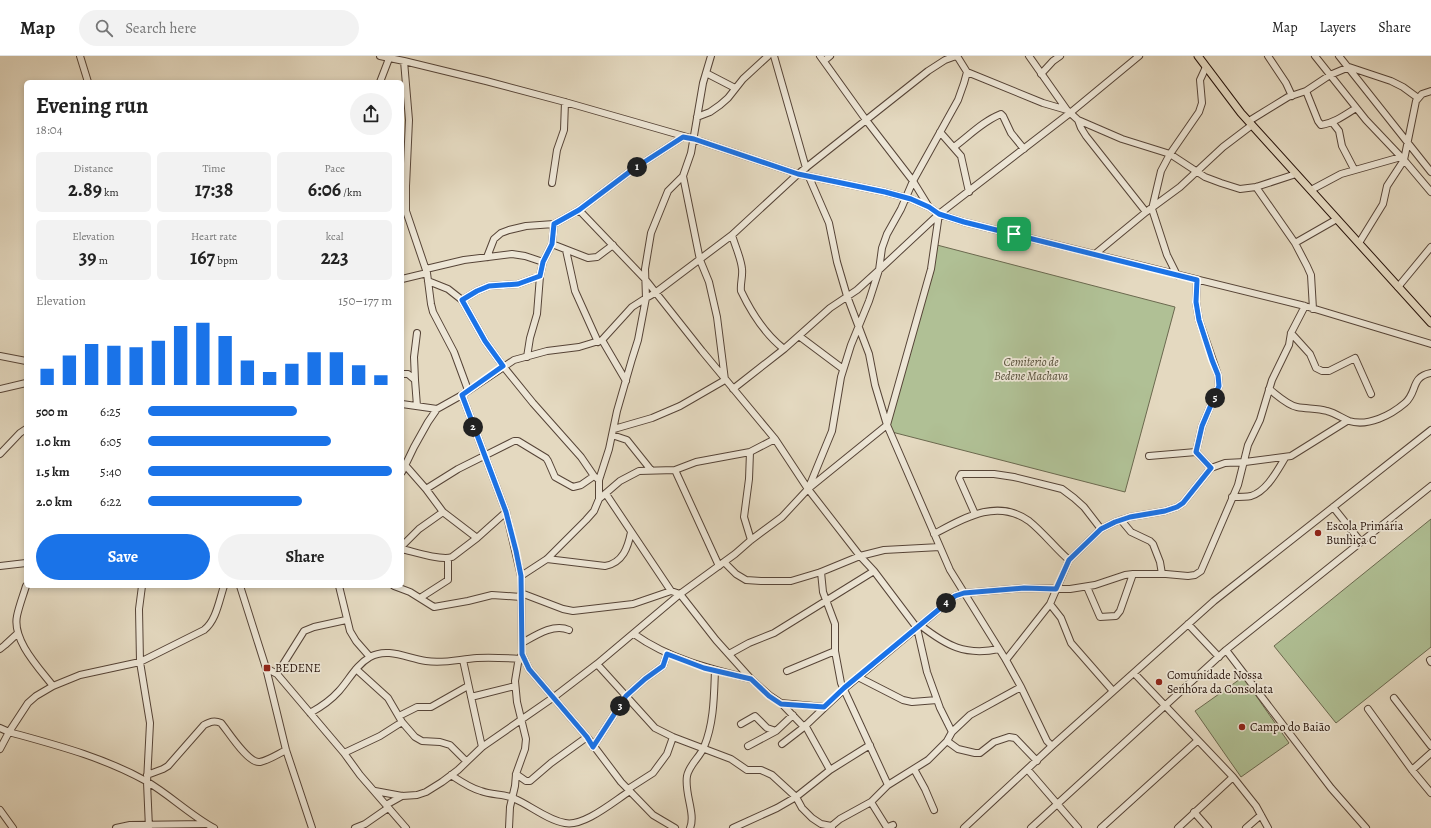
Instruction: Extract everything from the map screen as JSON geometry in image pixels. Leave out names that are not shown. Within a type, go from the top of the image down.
[{"type":"main road","points":[[1198,56],[1250,123],[1431,324]]},
{"type":"street","points":[[80,56],[87,80]]},
{"type":"street","points":[[380,56],[390,57],[566,102],[694,139],[798,174],[885,192],[906,198],[929,207],[939,214],[964,222],[1305,306],[1431,344]]},
{"type":"street","points":[[521,576],[547,559],[594,511],[599,499],[597,478],[610,449],[626,381],[638,340],[646,298],[645,279],[647,252],[651,233],[668,191],[683,176],[691,153],[706,73],[711,56]]},
{"type":"street","points":[[697,117],[710,112],[720,105],[768,56]]},
{"type":"street","points":[[774,56],[806,168]]},
{"type":"street","points":[[830,56],[822,58],[866,120],[913,181],[929,207]]},
{"type":"street","points":[[404,467],[424,428],[437,409],[462,395],[514,360],[547,351],[579,347],[600,341],[632,308],[656,293],[732,235],[798,174],[928,71],[945,60],[956,56],[966,72],[1068,112]]},
{"type":"street","points":[[1029,56],[1068,112],[1078,120],[1122,139],[1170,154],[1205,177],[1240,189],[1256,187],[1296,174]]},
{"type":"street","points":[[1042,74],[1053,61],[1060,56]]},
{"type":"street","points":[[733,389],[784,349],[830,308],[879,270],[939,214],[1024,149],[1139,56]]},
{"type":"street","points":[[1268,56],[1286,83],[1292,96]]},
{"type":"street","points":[[1315,56],[1366,120],[1403,159],[1431,192]]},
{"type":"street","points":[[1339,56],[1431,172]]},
{"type":"street","points":[[381,80],[390,57]]},
{"type":"street","points":[[404,61],[409,120],[406,211],[426,271],[433,312],[454,352],[468,390]]},
{"type":"street","points":[[1149,210],[1161,170],[1170,154],[1199,112],[1202,103],[1200,80],[1206,67]]},
{"type":"street","points":[[1095,254],[1180,187],[1250,123],[1292,96],[1306,91],[1330,75],[1349,67],[1391,81],[1403,87],[1418,98]]},
{"type":"street","points":[[808,489],[832,431],[843,369],[850,345],[879,270],[884,241],[913,181],[958,100],[966,72]]},
{"type":"street","points":[[706,73],[735,88]]},
{"type":"street","points":[[1306,91],[1321,125],[1332,122],[1356,108]]},
{"type":"street","points":[[1359,243],[1383,204],[1387,186],[1403,159],[1408,144],[1416,101],[1422,94],[1431,91]]},
{"type":"street","points":[[552,183],[558,150],[564,130],[566,102]]},
{"type":"street","points":[[954,147],[981,124],[1001,114],[1011,133],[1024,149]]},
{"type":"street","points":[[1078,120],[1090,142],[1149,210],[1177,275]]},
{"type":"street","points":[[1332,122],[1339,130],[1342,146],[1354,170]]},
{"type":"street","points":[[940,132],[961,156],[969,192]]},
{"type":"street","points":[[488,257],[494,239],[501,233],[526,226],[554,224],[579,210],[632,170],[683,137]]},
{"type":"street","points":[[1311,190],[1333,177],[1354,170],[1403,159]]},
{"type":"street","points":[[683,176],[700,260],[709,282],[717,317],[725,380]]},
{"type":"street","points":[[810,177],[830,223],[837,262],[847,296],[870,354],[875,385],[887,425],[950,570],[1006,660],[1047,741],[1052,746]]},
{"type":"street","points":[[1256,187],[1295,244],[1311,275],[1313,309]]},
{"type":"street","points":[[579,210],[645,279],[725,380],[775,439],[808,489],[918,627],[946,643],[959,648],[984,652],[999,649]]},
{"type":"street","points":[[375,791],[402,796],[417,795],[426,792],[452,775],[482,747],[554,698],[634,634],[680,594],[722,564],[750,540],[782,518],[808,489],[887,425],[931,269],[939,214]]},
{"type":"street","points":[[1295,244],[1337,219]]},
{"type":"street","points":[[527,357],[530,338],[537,314],[540,276],[543,262],[552,244],[554,224]]},
{"type":"street","points":[[732,235],[742,265],[741,291],[758,320],[770,336],[784,349]]},
{"type":"street","points":[[552,244],[588,258],[596,257],[613,245]]},
{"type":"street","points":[[1398,287],[1431,247]]},
{"type":"street","points":[[566,250],[575,291],[600,341],[626,381]]},
{"type":"street","points":[[404,278],[464,260],[512,254],[525,256],[543,262]]},
{"type":"street","points":[[462,300],[489,286],[518,284],[540,276]]},
{"type":"street","points":[[1196,452],[1202,426],[1219,386],[1218,375],[1199,320],[1196,302],[1197,280]]},
{"type":"street","points":[[428,281],[448,288],[462,300],[485,341],[503,366],[533,403],[581,457],[597,478]]},
{"type":"street","points":[[782,744],[804,726],[844,688],[955,596],[964,593],[1024,588],[1056,589],[1088,586],[1133,574],[1188,576],[1201,572],[1238,485],[1245,462],[1248,445],[1260,420],[1269,389],[1289,345],[1291,333],[1305,306]]},
{"type":"street","points":[[416,333],[414,357],[417,406]]},
{"type":"street","points":[[1291,333],[1310,354],[1314,366],[1318,370],[1329,372],[1355,358],[1371,394]]},
{"type":"street","points":[[799,336],[843,369]]},
{"type":"street","points":[[0,356],[24,361]]},
{"type":"street","points":[[1269,389],[1296,407],[1318,408],[1329,411],[1348,421],[1356,423],[1370,422],[1393,412],[1409,400],[1418,378],[1431,373]]},
{"type":"street","points":[[404,374],[408,374],[415,380]]},
{"type":"street","points":[[613,432],[680,406],[725,380]]},
{"type":"street","points":[[0,389],[24,383]]},
{"type":"street","points":[[462,395],[484,457],[506,512],[521,576],[522,643],[521,657],[516,669],[516,686],[526,739],[525,749],[516,774],[509,828]]},
{"type":"street","points":[[404,404],[437,409]]},
{"type":"street","points":[[1006,660],[1050,604],[1069,560],[1101,529],[1121,520],[1177,507],[1183,503],[1211,468],[1225,463],[1285,458],[1299,452],[1348,421]]},
{"type":"street","points":[[1,451],[24,430]]},
{"type":"street","points":[[964,828],[1052,746],[1214,601],[1431,430]]},
{"type":"street","points":[[613,432],[627,440],[651,470]]},
{"type":"street","points":[[599,499],[628,476],[640,471],[675,470],[696,462],[750,452],[775,439]]},
{"type":"street","points":[[426,489],[458,469],[484,457],[508,443],[518,441],[546,458],[555,477],[574,487],[597,478]]},
{"type":"street","points":[[750,452],[749,479],[744,517],[750,540]]},
{"type":"street","points":[[1149,456],[1196,452]]},
{"type":"street","points":[[1196,452],[1211,468]]},
{"type":"street","points":[[1232,497],[1251,496],[1260,492],[1267,485],[1285,458]]},
{"type":"street","points":[[404,470],[426,489],[443,512],[477,538]]},
{"type":"street","points":[[675,470],[722,564],[746,580],[791,581],[821,572],[860,556],[884,550],[940,547]]},
{"type":"street","points":[[974,514],[959,476],[961,474],[994,474],[1014,477],[1062,489],[1084,507],[1101,529]]},
{"type":"street","points":[[1031,828],[1226,650],[1431,486]]},
{"type":"street","points":[[606,494],[671,591]]},
{"type":"street","points":[[1333,507],[1362,542]]},
{"type":"street","points":[[934,534],[965,517],[974,514],[1001,511],[1017,515],[1029,521],[1069,560]]},
{"type":"street","points":[[404,544],[418,529],[443,512]]},
{"type":"street","points":[[404,549],[448,558],[452,557],[477,538],[506,512]]},
{"type":"street","points":[[1121,520],[1131,532],[1153,544],[1160,562],[1162,574]]},
{"type":"street","points":[[547,559],[605,566],[610,565],[617,561],[624,553],[629,545],[631,532]]},
{"type":"street","points":[[420,598],[448,580],[448,558]]},
{"type":"street","points":[[0,566],[24,563]]},
{"type":"street","points":[[730,654],[749,643],[774,633],[827,602],[874,571]]},
{"type":"street","points":[[821,572],[823,592],[835,624],[835,651],[839,673],[844,688],[888,785]]},
{"type":"street","points":[[1088,586],[1100,617],[1116,616],[1120,611],[1133,574]]},
{"type":"street","points":[[25,588],[16,617],[18,633],[30,656],[53,686]]},
{"type":"street","points":[[142,588],[139,609],[140,662],[150,723],[147,778],[150,826]]},
{"type":"street","points":[[0,749],[28,703],[36,696],[53,686],[80,675],[140,662],[210,626],[223,588]]},
{"type":"street","points":[[241,588],[266,668],[286,750],[312,828]]},
{"type":"street","points":[[339,588],[346,620],[350,631],[356,641],[370,657]]},
{"type":"street","points":[[399,588],[410,592],[430,605],[438,607],[492,595],[521,595],[573,611],[633,604],[671,591],[680,594],[711,634],[751,679],[804,726],[830,770]]},
{"type":"street","points":[[1050,604],[1061,618],[1071,643],[1113,691]]},
{"type":"street","points":[[277,674],[304,631],[314,627],[346,620]]},
{"type":"street","points":[[1188,624],[1219,657]]},
{"type":"street","points":[[918,627],[927,672],[952,732]]},
{"type":"street","points":[[522,643],[540,633],[553,629],[564,628],[569,630]]},
{"type":"street","points":[[0,649],[18,633]]},
{"type":"street","points":[[634,634],[667,654],[715,670],[751,679]]},
{"type":"street","points":[[1226,650],[1326,782],[1366,828]]},
{"type":"street","points":[[787,671],[835,651]]},
{"type":"street","points":[[310,713],[340,690],[356,669],[370,657],[381,653],[391,653],[426,661],[443,663],[477,658],[521,657]]},
{"type":"street","points":[[593,747],[626,696],[645,679],[663,666],[667,654]]},
{"type":"street","points":[[521,657],[529,669],[587,737],[593,747],[629,790],[653,815],[675,828]]},
{"type":"street","points":[[463,660],[482,747]]},
{"type":"street","points":[[597,664],[655,728],[673,737],[731,759],[748,770],[761,770],[772,775],[796,797],[802,808],[812,818],[821,824],[831,827],[840,819],[871,802],[888,785],[928,760],[947,741],[952,732],[970,714],[1021,687]]},
{"type":"street","points":[[266,668],[277,674],[344,753],[360,775],[406,828]]},
{"type":"street","points":[[356,669],[388,698],[400,719],[415,737],[420,740],[440,742],[450,745],[466,761]]},
{"type":"street","points":[[690,828],[692,822],[687,794],[687,775],[703,749],[709,733],[712,716],[715,670]]},
{"type":"street","points":[[1134,673],[1197,741],[1233,777],[1261,815],[1268,828]]},
{"type":"street","points":[[858,677],[903,700],[912,702],[938,700]]},
{"type":"street","points":[[344,753],[380,736],[417,707],[431,707],[468,686]]},
{"type":"street","points":[[471,697],[516,686]]},
{"type":"street","points":[[1394,698],[1431,746]]},
{"type":"street","points":[[781,704],[824,707]]},
{"type":"street","points":[[1368,709],[1412,770],[1431,793]]},
{"type":"street","points":[[748,746],[776,731],[793,715]]},
{"type":"street","points":[[741,724],[755,716],[767,728],[776,731]]},
{"type":"street","points":[[147,778],[168,766],[204,725],[211,721],[221,722],[241,748],[251,759],[256,762],[273,757],[286,750]]},
{"type":"street","points":[[0,728],[9,732],[72,749],[147,778],[206,824],[214,828]]},
{"type":"street","points":[[516,774],[526,781],[530,781],[551,763],[587,737]]},
{"type":"street","points":[[452,775],[463,783],[480,791],[512,797],[534,810],[567,826],[591,816],[653,773],[667,754],[673,737]]},
{"type":"street","points":[[947,741],[958,749],[980,753],[994,742],[1009,737],[1015,738],[1037,761]]},
{"type":"street","points":[[1100,828],[1197,741]]},
{"type":"street","points":[[733,828],[777,808],[796,797],[830,770],[870,745]]},
{"type":"street","points":[[1412,770],[1431,754]]},
{"type":"street","points":[[914,770],[925,789],[934,810]]},
{"type":"street","points":[[1028,770],[1078,828]]},
{"type":"street","points":[[1178,828],[1233,777]]},
{"type":"street","points":[[355,828],[365,824],[402,796]]},
{"type":"street","points":[[871,802],[886,826],[888,827],[893,825]]},
{"type":"street","points":[[0,810],[13,828]]},
{"type":"street","points":[[1194,812],[1208,828]]},
{"type":"street","points":[[1246,828],[1261,815]]},
{"type":"street","points":[[659,828],[665,823]]},
{"type":"street","points":[[116,828],[130,825],[150,826],[206,824]]},
{"type":"green space","name":"Cemiterio de Bedene Machava","points":[[937,245],[1175,307],[1125,492],[888,431]]},
{"type":"green space","points":[[1431,519],[1431,647],[1336,723],[1274,646]]},
{"type":"green space","name":"Campo do Baião","points":[[1243,677],[1289,743],[1241,777],[1195,711]]},
{"type":"place","name":"Escola Primária Bunhiça C","points":[[1318,533]]},
{"type":"place","name":"BEDENE","points":[[267,668]]},
{"type":"place","name":"Comunidade Nossa Senhora da Consolata","points":[[1159,682]]},
{"type":"place","name":"Campo do Baião","points":[[1242,727]]},
{"type":"route","points":[[683,137],[694,139],[798,174],[885,192],[911,199],[929,207],[939,214],[964,222],[1014,234],[1197,280],[1196,302],[1199,320],[1218,375],[1219,386],[1202,426],[1196,452],[1211,468],[1183,503],[1177,507],[1165,511],[1130,517],[1101,529],[1069,560],[1056,589],[1024,588],[964,593],[955,596],[844,688],[824,707],[781,704],[769,696],[751,679],[704,668],[667,654],[663,666],[645,679],[626,696],[593,747],[587,737],[529,669],[522,654],[521,576],[516,551],[506,512],[484,457],[462,395],[503,366],[485,341],[462,300],[489,286],[518,284],[540,276],[543,262],[552,244],[554,224],[579,210],[632,170],[683,137]]}]
